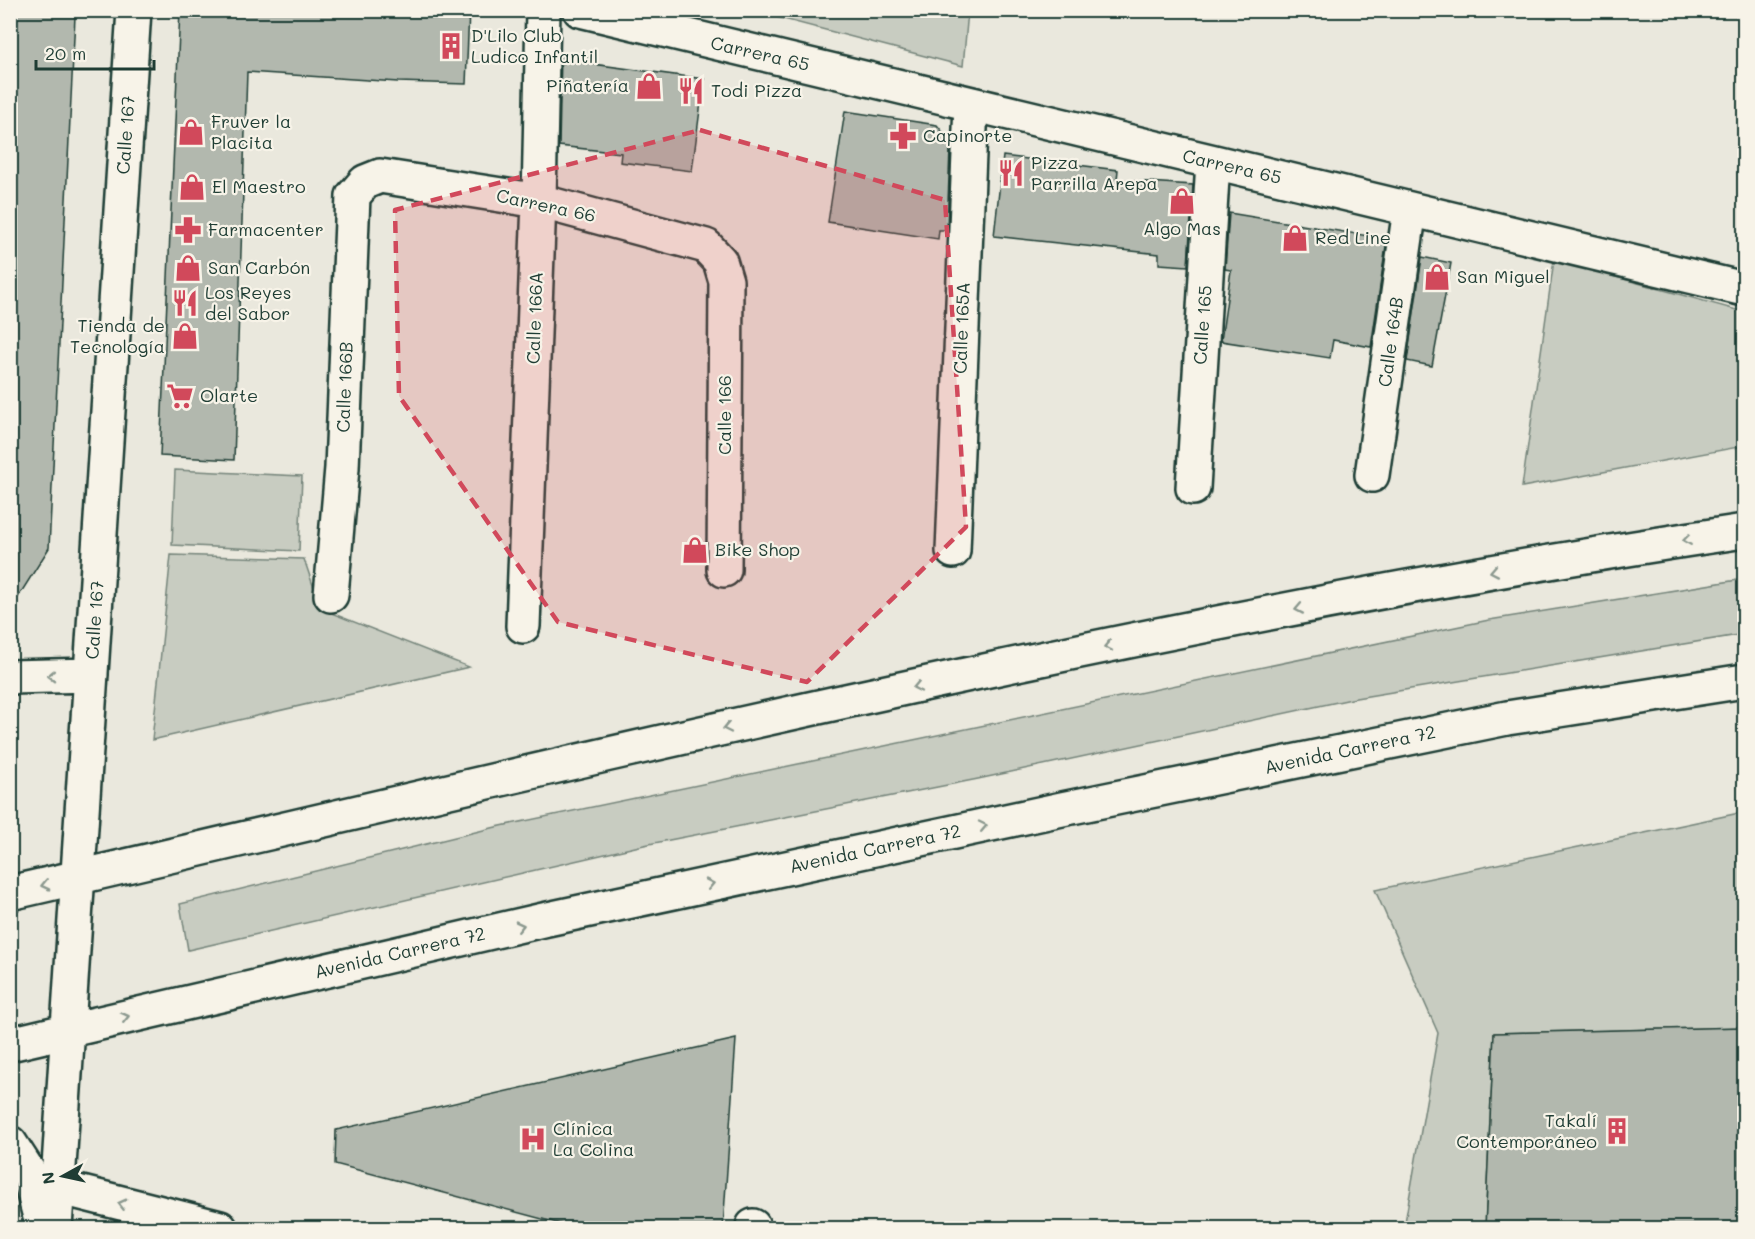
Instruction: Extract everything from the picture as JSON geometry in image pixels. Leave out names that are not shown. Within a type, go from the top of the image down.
[{"type":"main road","name":"Calle 167","points":[[55,1228],[134,10]]},
{"type":"main road","name":"Calle 166A","points":[[523,626],[539,201],[543,10]]},
{"type":"main road","name":"Carrera 65","points":[[580,10],[1744,289]]},
{"type":"main road","name":"Calle 165A","points":[[953,551],[971,104]]},
{"type":"main road","name":"Calle 165","points":[[1193,488],[1213,162]]},
{"type":"main road","name":"Carrera 66","points":[[364,182],[380,176],[539,201],[706,246],[720,261]]},
{"type":"main road","name":"Calle 166B","points":[[331,596],[342,468],[353,196],[364,182]]},
{"type":"main road","name":"Calle 164B","points":[[1372,475],[1410,209]]},
{"type":"main road","name":"Calle 166","points":[[720,261],[726,281],[724,570]]},
{"type":"main road","points":[[10,893],[537,770],[1109,645],[1547,560],[1744,531]]},
{"type":"main road","points":[[10,677],[91,675]]},
{"type":"main road","name":"Avenida Carrera 72","points":[[10,1044],[543,920],[1051,811],[1507,718],[1744,681]]},
{"type":"main road","points":[[10,1143],[28,1171],[44,1228]]},
{"type":"main road","points":[[57,1187],[220,1228]]},
{"type":"highlighted area","points":[[700,130],[945,200],[966,527],[807,682],[558,622],[399,396],[395,210]]},
{"type":"shaded area","points":[[753,11],[968,11],[963,66]]},
{"type":"shaded area","points":[[1554,260],[1744,312],[1744,446],[1522,487]]},
{"type":"shaded area","points":[[175,470],[302,476],[299,551],[172,545]]},
{"type":"shaded area","points":[[171,555],[304,559],[321,609],[469,667],[152,740]]},
{"type":"shaded area","points":[[1744,579],[1744,634],[1356,698],[978,779],[644,845],[188,950],[180,904],[496,827],[1489,620]]},
{"type":"shaded area","points":[[1744,812],[1744,1027],[1494,1033],[1485,1228],[1404,1228],[1438,1033],[1375,890]]},
{"type":"building","points":[[10,10],[50,10],[75,16],[49,548],[10,610]]},
{"type":"building","points":[[180,10],[469,10],[466,84],[247,72],[234,460],[160,456]]},
{"type":"building","points":[[561,54],[593,58],[593,64],[704,79],[692,171],[620,162],[621,153],[559,146]]},
{"type":"building","points":[[845,111],[937,125],[946,136],[950,149],[947,230],[939,230],[938,239],[828,222]]},
{"type":"building","points":[[1003,156],[1118,170],[1117,180],[1193,185],[1188,266],[1159,264],[1159,254],[994,236]]},
{"type":"building","points":[[1229,213],[1387,239],[1371,347],[1333,340],[1330,358],[1221,341],[1231,270],[1225,269]]},
{"type":"building","points":[[1422,257],[1451,263],[1432,366],[1407,361]]},
{"type":"building","name":"Takalí Contemporáneo","points":[[1744,1027],[1744,1228],[1485,1228],[1494,1033]]},
{"type":"building","name":"Clínica La Colina","points":[[736,1039],[723,1228],[576,1228],[335,1164],[336,1130]]},
{"type":"place","name":"D'Lilo Club Ludico Infantil","points":[[451,46]]},
{"type":"place","name":"Piñatería","points":[[649,86]]},
{"type":"place","name":"Todi Pizza","points":[[691,91]]},
{"type":"place","name":"Fruver la Placita","points":[[191,132]]},
{"type":"place","name":"Capinorte","points":[[903,136]]},
{"type":"place","name":"Pizza Parrilla Arepa","points":[[1011,173]]},
{"type":"place","name":"El Maestro","points":[[192,187]]},
{"type":"place","name":"Algo Mas","points":[[1182,201]]},
{"type":"place","name":"Farmacenter","points":[[188,230]]},
{"type":"place","name":"Red Line","points":[[1295,238]]},
{"type":"place","name":"San Carbón","points":[[188,268]]},
{"type":"place","name":"San Miguel","points":[[1437,277]]},
{"type":"place","name":"Los Reyes del Sabor","points":[[185,303]]},
{"type":"place","name":"Tienda de Tecnología","points":[[185,336]]},
{"type":"place","name":"Olarte","points":[[180,396]]},
{"type":"place","name":"Bike Shop","points":[[695,550]]},
{"type":"place","name":"Takalí Contemporáneo","points":[[1617,1131]]},
{"type":"place","name":"Clínica La Colina","points":[[533,1139]]}]
